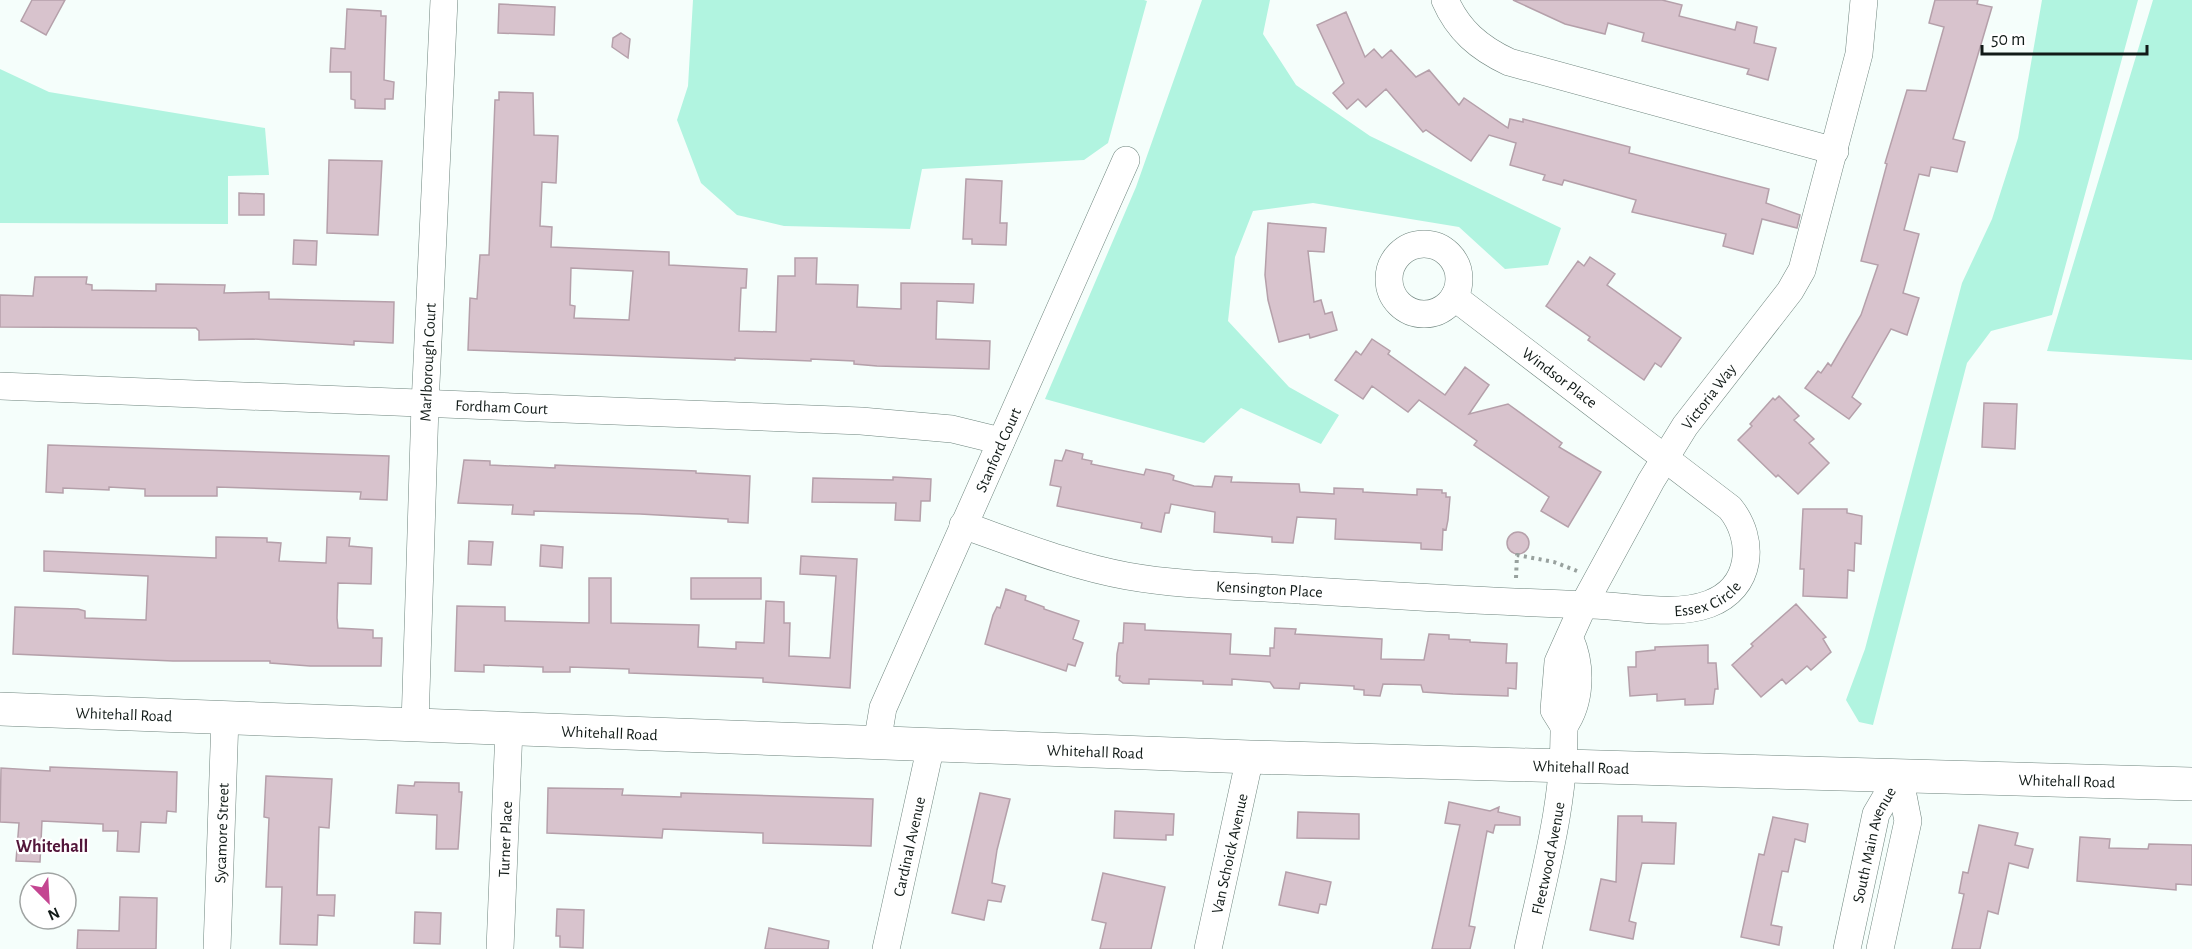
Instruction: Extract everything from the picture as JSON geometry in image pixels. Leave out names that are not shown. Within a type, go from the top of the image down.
[{"type":"street","name":"Marlborough Court","points":[[415,725],[425,405],[444,0]]},
{"type":"street","points":[[1445,0],[1464,32],[1488,51],[1509,62],[1835,151]]},
{"type":"street","name":"Victoria Way","points":[[1564,767],[1564,726],[1554,710],[1558,662],[1584,604],[1666,458],[1700,405],[1797,280],[1807,258],[1861,47],[1864,0]]},
{"type":"street","name":"Stanford Court","points":[[877,743],[883,708],[1126,160]]},
{"type":"street","name":"Windsor Place","points":[[1454,297],[1666,458]]},
{"type":"street","name":"Fordham Court","points":[[0,386],[861,421],[945,428],[1001,441]]},
{"type":"street","name":"Essex Circle","points":[[1584,604],[1692,609],[1720,599],[1735,586],[1741,577],[1748,550],[1740,522],[1723,500],[1666,458]]},
{"type":"street","name":"Kensington Place","points":[[963,525],[1079,565],[1155,580],[1514,603],[1584,604]]},
{"type":"street","name":"Whitehall Road","points":[[0,709],[1250,757],[2192,784]]},
{"type":"street","name":"Sycamore Street","points":[[217,949],[225,718]]},
{"type":"street","name":"Turner Place","points":[[500,949],[508,729]]},
{"type":"street","name":"Cardinal Avenue","points":[[886,949],[931,745]]},
{"type":"street","name":"Van Schoick Avenue","points":[[1208,949],[1250,757]]},
{"type":"street","name":"Fleetwood Avenue","points":[[1528,949],[1560,801],[1564,767]]},
{"type":"street","name":"South Main Avenue","points":[[1847,949],[1876,814],[1899,775]]},
{"type":"street","name":"South Main Avenue","points":[[1880,949],[1908,821],[1899,775]]},
{"type":"path","points":[[1514,603],[1517,554],[1554,562],[1597,580]]},
{"type":"green space","points":[[693,0],[1147,1],[1108,143],[1084,160],[922,169],[910,229],[784,226],[737,215],[701,183],[677,120],[688,86]]},
{"type":"green space","points":[[1202,0],[1270,0],[1263,34],[1296,85],[1370,136],[1561,228],[1548,265],[1505,269],[1459,227],[1313,203],[1253,211],[1235,257],[1228,321],[1289,387],[1339,415],[1321,444],[1241,408],[1204,443],[1045,399],[1136,187]]},
{"type":"green space","points":[[2042,0],[2138,0],[2052,315],[1991,331],[1967,363],[1873,725],[1859,722],[1846,700],[1865,649],[1962,283],[1992,219],[2018,138]]},
{"type":"green space","points":[[2153,0],[2192,0],[2192,360],[2047,351]]},
{"type":"green space","points":[[0,69],[49,92],[265,128],[269,175],[228,176],[228,224],[0,223]]},
{"type":"building","points":[[32,0],[65,0],[46,35],[21,21]]},
{"type":"building","points":[[1513,0],[1662,0],[1682,5],[1679,16],[1735,30],[1737,22],[1757,27],[1754,43],[1776,48],[1768,80],[1747,74],[1749,69],[1642,41],[1644,33],[1608,23],[1605,34],[1565,24]]},
{"type":"building","points":[[1935,0],[1978,0],[1977,4],[1992,7],[1953,139],[1965,142],[1957,172],[1931,167],[1929,176],[1919,174],[1904,230],[1919,234],[1903,293],[1919,298],[1907,335],[1891,329],[1852,397],[1861,404],[1849,419],[1805,388],[1818,371],[1821,373],[1828,363],[1831,366],[1861,315],[1878,265],[1861,261],[1887,164],[1885,163],[1907,90],[1926,91],[1944,27],[1929,23]]},
{"type":"building","points":[[499,4],[555,7],[554,35],[498,33]]},
{"type":"building","points":[[347,9],[381,11],[381,16],[386,16],[384,80],[394,82],[393,99],[385,99],[385,109],[355,108],[355,100],[351,99],[351,72],[330,72],[331,48],[345,49]]},
{"type":"building","points":[[1346,12],[1365,57],[1374,49],[1382,58],[1391,50],[1416,77],[1429,70],[1459,105],[1464,98],[1508,128],[1510,119],[1523,122],[1523,119],[1630,147],[1629,153],[1769,189],[1766,203],[1800,215],[1797,228],[1762,219],[1753,254],[1723,246],[1726,234],[1632,212],[1636,200],[1564,180],[1562,185],[1543,180],[1545,175],[1510,165],[1516,143],[1489,135],[1471,161],[1426,130],[1423,132],[1386,89],[1366,107],[1358,99],[1347,109],[1333,93],[1344,83],[1317,25]]},
{"type":"building","points":[[621,33],[630,39],[628,58],[612,47],[613,38]]},
{"type":"building","points":[[499,92],[533,93],[534,135],[558,136],[556,183],[542,182],[540,226],[552,227],[551,247],[669,252],[669,265],[747,269],[746,288],[741,288],[739,331],[776,332],[778,276],[795,276],[795,258],[817,258],[816,284],[858,285],[857,307],[901,309],[901,283],[974,284],[973,303],[937,301],[936,339],[990,341],[989,369],[877,366],[854,364],[854,361],[811,359],[811,361],[735,358],[735,360],[468,350],[470,298],[477,299],[480,255],[489,255],[495,100],[499,100]],"holes":[[[571,268],[633,271],[629,320],[574,318],[575,306],[570,305]]]},
{"type":"building","points":[[329,160],[382,161],[378,235],[327,233]]},
{"type":"building","points":[[966,179],[1002,181],[1000,223],[1007,223],[1006,245],[972,244],[972,239],[963,239]]},
{"type":"building","points":[[239,193],[264,194],[264,215],[239,215]]},
{"type":"building","points":[[1268,223],[1326,228],[1324,252],[1308,251],[1314,302],[1321,300],[1325,314],[1332,312],[1337,330],[1310,338],[1309,334],[1279,342],[1268,300],[1265,275]]},
{"type":"building","points":[[294,240],[317,241],[316,265],[293,264]]},
{"type":"building","points":[[1590,257],[1615,274],[1607,285],[1681,338],[1661,367],[1655,363],[1644,380],[1588,340],[1590,337],[1546,306],[1578,261],[1584,266]]},
{"type":"building","points":[[35,277],[87,277],[86,284],[92,285],[92,290],[156,291],[156,284],[225,285],[224,293],[269,292],[269,299],[394,302],[393,343],[354,341],[354,345],[253,339],[199,340],[199,331],[196,328],[0,327],[0,295],[33,296]]},
{"type":"building","points":[[1372,339],[1390,351],[1388,354],[1445,395],[1465,367],[1489,385],[1469,414],[1508,404],[1562,443],[1559,447],[1601,472],[1568,527],[1541,511],[1549,497],[1474,445],[1477,441],[1419,400],[1408,412],[1372,386],[1363,399],[1335,380],[1356,351],[1361,355]]},
{"type":"building","points":[[1779,396],[1799,416],[1794,420],[1814,439],[1809,443],[1829,463],[1798,494],[1778,475],[1776,477],[1738,440],[1773,398],[1775,400]]},
{"type":"building","points":[[1984,403],[2017,404],[2015,449],[1982,447]]},
{"type":"building","points":[[48,445],[389,456],[387,500],[360,499],[361,492],[217,487],[217,496],[145,496],[145,489],[109,487],[109,490],[63,488],[63,493],[46,492]]},
{"type":"building","points":[[1066,450],[1083,454],[1082,459],[1092,461],[1091,464],[1144,475],[1146,469],[1170,474],[1174,476],[1173,480],[1194,486],[1212,487],[1215,476],[1232,477],[1231,482],[1299,484],[1300,492],[1334,494],[1334,488],[1417,495],[1417,489],[1442,490],[1442,493],[1446,493],[1446,497],[1450,497],[1446,530],[1443,529],[1442,550],[1421,549],[1421,543],[1335,539],[1336,519],[1297,517],[1293,543],[1272,542],[1272,537],[1214,532],[1215,512],[1171,504],[1169,513],[1165,513],[1161,532],[1141,528],[1142,523],[1057,506],[1061,487],[1050,485],[1055,460],[1062,461]]},
{"type":"building","points":[[464,460],[490,461],[490,465],[555,468],[555,465],[696,471],[696,473],[750,476],[748,523],[728,522],[728,519],[640,514],[534,511],[534,515],[512,514],[513,505],[458,503]]},
{"type":"building","points":[[893,477],[931,479],[930,501],[921,501],[920,521],[895,520],[896,503],[812,502],[813,478],[893,480]]},
{"type":"building","points":[[1803,509],[1847,509],[1847,513],[1862,516],[1861,544],[1855,543],[1854,571],[1848,570],[1847,598],[1803,596],[1804,569],[1800,569]]},
{"type":"building","points":[[1518,532],[1528,539],[1529,543],[1522,553],[1518,554],[1508,547],[1507,543],[1514,533]]},
{"type":"building","points":[[216,537],[267,538],[267,542],[281,543],[279,561],[326,563],[327,537],[350,538],[349,546],[372,548],[371,584],[338,583],[337,618],[338,628],[373,630],[373,638],[382,638],[381,666],[310,666],[270,663],[270,661],[173,661],[13,654],[15,607],[78,609],[85,611],[85,618],[146,620],[148,576],[44,571],[44,551],[216,558]]},
{"type":"building","points":[[469,541],[493,542],[491,565],[468,564]]},
{"type":"building","points":[[541,545],[563,547],[562,568],[540,566]]},
{"type":"building","points":[[801,556],[857,559],[850,688],[763,682],[763,678],[629,673],[629,669],[570,667],[570,672],[543,672],[543,667],[484,665],[484,672],[455,671],[457,606],[505,607],[505,621],[589,623],[589,578],[611,578],[611,623],[699,625],[698,647],[736,649],[736,642],[764,643],[766,601],[784,602],[784,623],[790,623],[789,656],[830,658],[836,576],[800,574]]},
{"type":"building","points":[[691,578],[761,578],[761,599],[691,599]]},
{"type":"building","points":[[1006,589],[1026,596],[1025,600],[1044,607],[1044,609],[1079,621],[1073,639],[1083,643],[1075,666],[1068,664],[1066,671],[985,644],[993,615],[997,607],[1000,608]]},
{"type":"building","points":[[1796,604],[1826,637],[1823,639],[1831,652],[1811,670],[1807,666],[1786,684],[1782,679],[1761,697],[1732,665],[1753,646],[1751,644]]},
{"type":"building","points":[[1124,623],[1145,624],[1145,630],[1231,634],[1230,654],[1270,656],[1270,648],[1274,648],[1275,628],[1296,629],[1295,634],[1382,639],[1381,659],[1424,660],[1429,634],[1449,635],[1449,639],[1470,640],[1470,642],[1507,644],[1506,663],[1517,663],[1516,689],[1508,688],[1508,696],[1453,694],[1423,692],[1421,685],[1383,684],[1380,696],[1364,695],[1364,690],[1354,689],[1354,686],[1300,683],[1299,689],[1274,688],[1270,682],[1232,679],[1232,685],[1203,684],[1203,681],[1149,679],[1149,684],[1123,683],[1119,680],[1120,676],[1116,676],[1117,654],[1119,643],[1123,643]]},
{"type":"building","points":[[1708,645],[1708,663],[1716,663],[1718,689],[1715,689],[1713,704],[1685,705],[1685,699],[1657,701],[1657,694],[1630,696],[1628,667],[1636,667],[1636,652],[1655,650],[1655,647]]},
{"type":"building","points":[[50,767],[177,772],[176,812],[167,811],[166,823],[141,822],[139,852],[117,851],[118,831],[103,831],[103,824],[42,821],[40,862],[16,861],[19,823],[0,822],[1,768],[50,771]]},
{"type":"building","points":[[266,776],[332,779],[329,828],[319,827],[317,895],[335,895],[334,916],[318,915],[317,945],[280,944],[282,887],[266,887],[269,818],[264,817]]},
{"type":"building","points":[[415,782],[459,783],[459,792],[462,792],[458,849],[436,849],[437,815],[396,813],[398,785],[414,786]]},
{"type":"building","points":[[548,788],[623,789],[622,795],[681,797],[681,793],[873,799],[871,846],[763,843],[763,833],[663,829],[662,838],[547,833]]},
{"type":"building","points":[[980,793],[1010,799],[997,850],[992,883],[1005,886],[1001,902],[988,900],[984,920],[952,913]]},
{"type":"building","points":[[1449,802],[1490,811],[1499,807],[1498,812],[1520,817],[1520,825],[1495,825],[1493,833],[1487,831],[1469,926],[1475,927],[1470,949],[1432,949],[1460,825],[1445,823]]},
{"type":"building","points":[[1115,811],[1174,814],[1173,835],[1166,835],[1166,840],[1114,838]]},
{"type":"building","points":[[1298,812],[1359,814],[1359,839],[1297,838]]},
{"type":"building","points":[[1618,816],[1642,816],[1642,822],[1676,823],[1674,864],[1642,863],[1629,921],[1636,923],[1633,939],[1590,930],[1601,879],[1616,882]]},
{"type":"building","points":[[1773,817],[1808,824],[1805,842],[1795,839],[1788,872],[1782,871],[1771,925],[1782,927],[1779,945],[1741,937],[1759,854],[1764,855]]},
{"type":"building","points":[[1979,825],[2018,833],[2015,845],[2033,849],[2028,868],[2009,863],[1998,914],[1988,911],[1980,949],[1952,949],[1964,894],[1959,893],[1963,872],[1968,873]]},
{"type":"building","points":[[2080,837],[2110,839],[2109,848],[2148,849],[2149,844],[2192,845],[2192,885],[2176,884],[2176,890],[2077,881]]},
{"type":"building","points":[[1286,872],[1331,882],[1326,905],[1320,904],[1318,913],[1279,905]]},
{"type":"building","points":[[1103,873],[1165,887],[1151,949],[1100,949],[1106,923],[1092,920]]},
{"type":"building","points":[[120,897],[157,898],[156,949],[77,949],[78,930],[119,931]]},
{"type":"building","points":[[557,909],[584,910],[583,948],[560,947],[560,936],[556,936]]},
{"type":"building","points":[[415,912],[441,913],[440,944],[414,943]]},
{"type":"building","points":[[769,928],[829,941],[828,949],[765,949]]},
{"type":"district","name":"Whitehall","points":[[52,846]]}]
